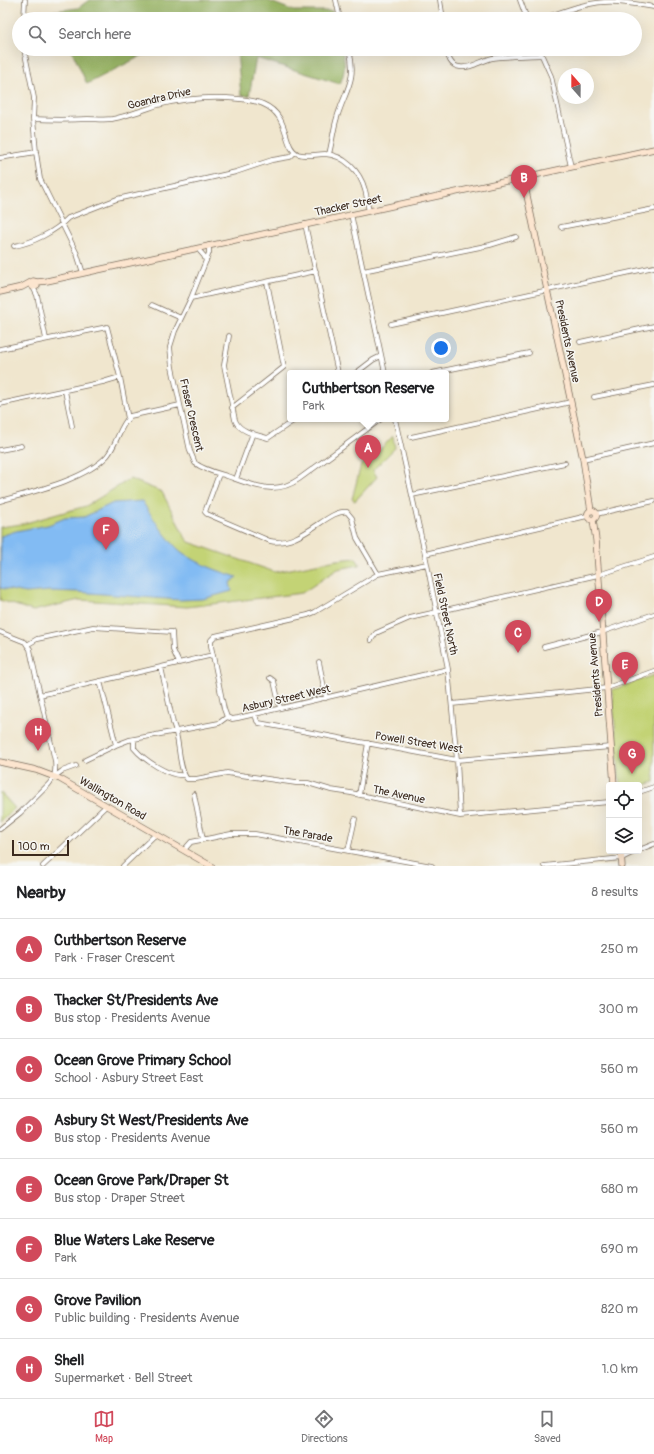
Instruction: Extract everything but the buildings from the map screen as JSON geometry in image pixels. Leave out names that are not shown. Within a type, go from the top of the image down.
[{"type":"street","points":[[24,0],[24,12]]},
{"type":"street","points":[[336,0],[339,12]]},
{"type":"street","points":[[440,0],[442,12]]},
{"type":"street","points":[[520,0],[524,12]]},
{"type":"street","points":[[561,12],[600,3],[616,2],[654,7]]},
{"type":"street","points":[[25,56],[34,98],[33,120],[40,179],[77,254],[83,273]]},
{"type":"street","points":[[329,154],[336,120],[352,76],[351,56]]},
{"type":"street","points":[[449,56],[451,62],[460,68],[468,67],[491,59],[529,56]]},
{"type":"street","points":[[542,56],[551,76],[570,167]]},
{"type":"street","name":"Goandra Drive","points":[[33,120],[111,119],[160,105],[189,99],[204,97],[235,99],[257,102],[270,108],[281,120],[288,143],[295,152]]},
{"type":"street","name":"Thacker Street","points":[[0,292],[305,224],[654,149]]},
{"type":"street","points":[[0,158],[36,152]]},
{"type":"street","points":[[14,246],[33,241],[63,224],[68,218],[117,199],[236,172],[272,160],[290,157],[295,152],[303,155],[329,154],[342,159],[357,172],[365,190],[369,211]]},
{"type":"street","name":"Presidents Avenue","points":[[523,177],[583,459],[591,510]]},
{"type":"street","points":[[561,227],[654,208]]},
{"type":"street","points":[[351,214],[384,370]]},
{"type":"street","points":[[305,224],[337,370]]},
{"type":"street","points":[[363,271],[490,245],[516,237]]},
{"type":"street","name":"Fraser Crescent","points":[[209,245],[209,253],[206,261],[170,347],[180,405],[193,460],[198,466],[256,487],[279,487],[289,485],[377,422]]},
{"type":"street","points":[[197,248],[204,256],[206,261]]},
{"type":"street","points":[[391,324],[654,267]]},
{"type":"street","points":[[191,298],[316,271]]},
{"type":"street","points":[[232,408],[284,367],[267,282]]},
{"type":"street","points":[[35,285],[46,339]]},
{"type":"street","points":[[152,305],[181,318]]},
{"type":"street","points":[[580,342],[654,326]]},
{"type":"street","points":[[0,349],[107,327],[120,377],[128,419]]},
{"type":"street","points":[[229,336],[224,365],[232,408],[238,426],[268,438],[292,422]]},
{"type":"street","points":[[447,370],[529,353]]},
{"type":"street","points":[[360,370],[381,356]]},
{"type":"street","points":[[0,404],[65,391],[120,377]]},
{"type":"street","points":[[594,397],[654,386]]},
{"type":"street","points":[[65,391],[72,426]]},
{"type":"street","points":[[411,437],[571,402]]},
{"type":"street","points":[[0,501],[52,485],[90,470],[103,460],[110,452],[128,419],[136,414],[180,405]]},
{"type":"street","name":"Field Street North","points":[[396,422],[425,554],[448,669],[457,760],[460,816]]},
{"type":"street","points":[[236,479],[253,433]]},
{"type":"street","points":[[583,459],[654,443]]},
{"type":"street","points":[[0,450],[21,446]]},
{"type":"street","points":[[412,495],[565,462]]},
{"type":"street","points":[[219,474],[205,512],[207,514],[276,543],[288,541],[304,534],[338,512],[347,512],[352,518],[357,538],[378,574]]},
{"type":"street","points":[[596,514],[654,502]]},
{"type":"street","points":[[425,554],[587,516],[588,512],[591,510],[596,514]]},
{"type":"street","points":[[587,516],[592,520],[596,518],[596,514]]},
{"type":"street","name":"Presidents Avenue","points":[[592,520],[598,575],[615,782]]},
{"type":"street","points":[[371,640],[376,632],[410,618],[598,575],[654,557]]},
{"type":"street","points":[[227,717],[210,643],[212,638],[218,635],[300,617],[315,612],[378,574],[427,564]]},
{"type":"street","points":[[544,647],[602,632],[654,614]]},
{"type":"street","points":[[27,645],[37,639],[93,627],[172,632],[173,650],[179,663]]},
{"type":"street","points":[[0,632],[25,642],[31,652],[56,762],[56,771],[49,784],[20,813],[0,829]]},
{"type":"street","points":[[40,695],[213,655]]},
{"type":"street","points":[[319,662],[326,698]]},
{"type":"street","points":[[134,740],[134,748],[141,757],[178,776],[186,777],[161,667]]},
{"type":"street","name":"Asbury Street West","points":[[85,760],[116,745],[134,740],[220,722],[227,717],[232,719],[448,669]]},
{"type":"street","points":[[452,704],[607,688],[654,671]]},
{"type":"street","points":[[270,678],[274,680],[280,708]]},
{"type":"street","points":[[100,681],[116,745]]},
{"type":"street","name":"Powell Street West","points":[[255,714],[259,723],[457,760],[611,747]]},
{"type":"street","points":[[359,795],[368,743]]},
{"type":"street","name":"Wallington Road","points":[[0,762],[36,770],[54,777],[184,850],[202,864],[211,866]]},
{"type":"street","points":[[54,777],[62,771],[76,766]]},
{"type":"street","name":"The Avenue","points":[[186,777],[196,779],[228,773],[296,784],[308,783],[331,790],[460,816],[606,802]]},
{"type":"street","points":[[642,791],[654,787]]},
{"type":"street","points":[[194,794],[203,839]]},
{"type":"street","points":[[43,866],[106,806]]},
{"type":"street","points":[[348,851],[355,819]]},
{"type":"street","points":[[123,866],[156,834]]},
{"type":"street","name":"The Parade","points":[[184,850],[191,842],[203,839],[231,834],[254,834],[432,866]]},
{"type":"street","points":[[642,849],[654,844]]},
{"type":"street","points":[[544,866],[621,855],[622,866]]},
{"type":"green space","points":[[89,0],[266,0],[294,11],[332,12],[47,12],[78,8]]},
{"type":"green space","points":[[74,56],[141,56],[87,84]]},
{"type":"green space","points":[[237,56],[343,56],[344,66],[340,84],[256,58],[249,96],[241,95]]},
{"type":"green space","points":[[393,436],[395,448],[373,470],[377,477],[355,501],[352,499],[361,465],[373,457]]},
{"type":"green space","points":[[130,479],[162,492],[189,542],[275,572],[337,560],[356,558],[360,565],[338,569],[302,593],[187,607],[79,600],[33,611],[0,600],[0,527],[22,524],[86,506]]},
{"type":"green space","points":[[654,675],[654,782],[642,786],[642,782],[620,782],[612,690]]},
{"type":"green space","points":[[0,792],[15,808],[0,822]]},
{"type":"water","points":[[142,501],[155,521],[183,553],[209,567],[237,577],[230,583],[232,591],[203,599],[180,600],[77,592],[50,591],[26,593],[0,588],[1,536],[16,531],[48,525],[65,518],[84,517],[113,503]]},
{"type":"place","name":"Thacker St/Presidents Ave","points":[[524,198]]},
{"type":"place","name":"Cuthbertson Reserve","points":[[368,468]]},
{"type":"place","name":"Blue Waters Lake Reserve","points":[[106,550]]},
{"type":"place","name":"Asbury St West/Presidents Ave","points":[[599,622]]},
{"type":"place","name":"Ocean Grove Primary School","points":[[518,653]]},
{"type":"place","name":"Ocean Grove Park/Draper St","points":[[625,685]]},
{"type":"place","name":"Shell","points":[[38,751]]},
{"type":"place","name":"Grove Pavilion","points":[[632,774]]}]
